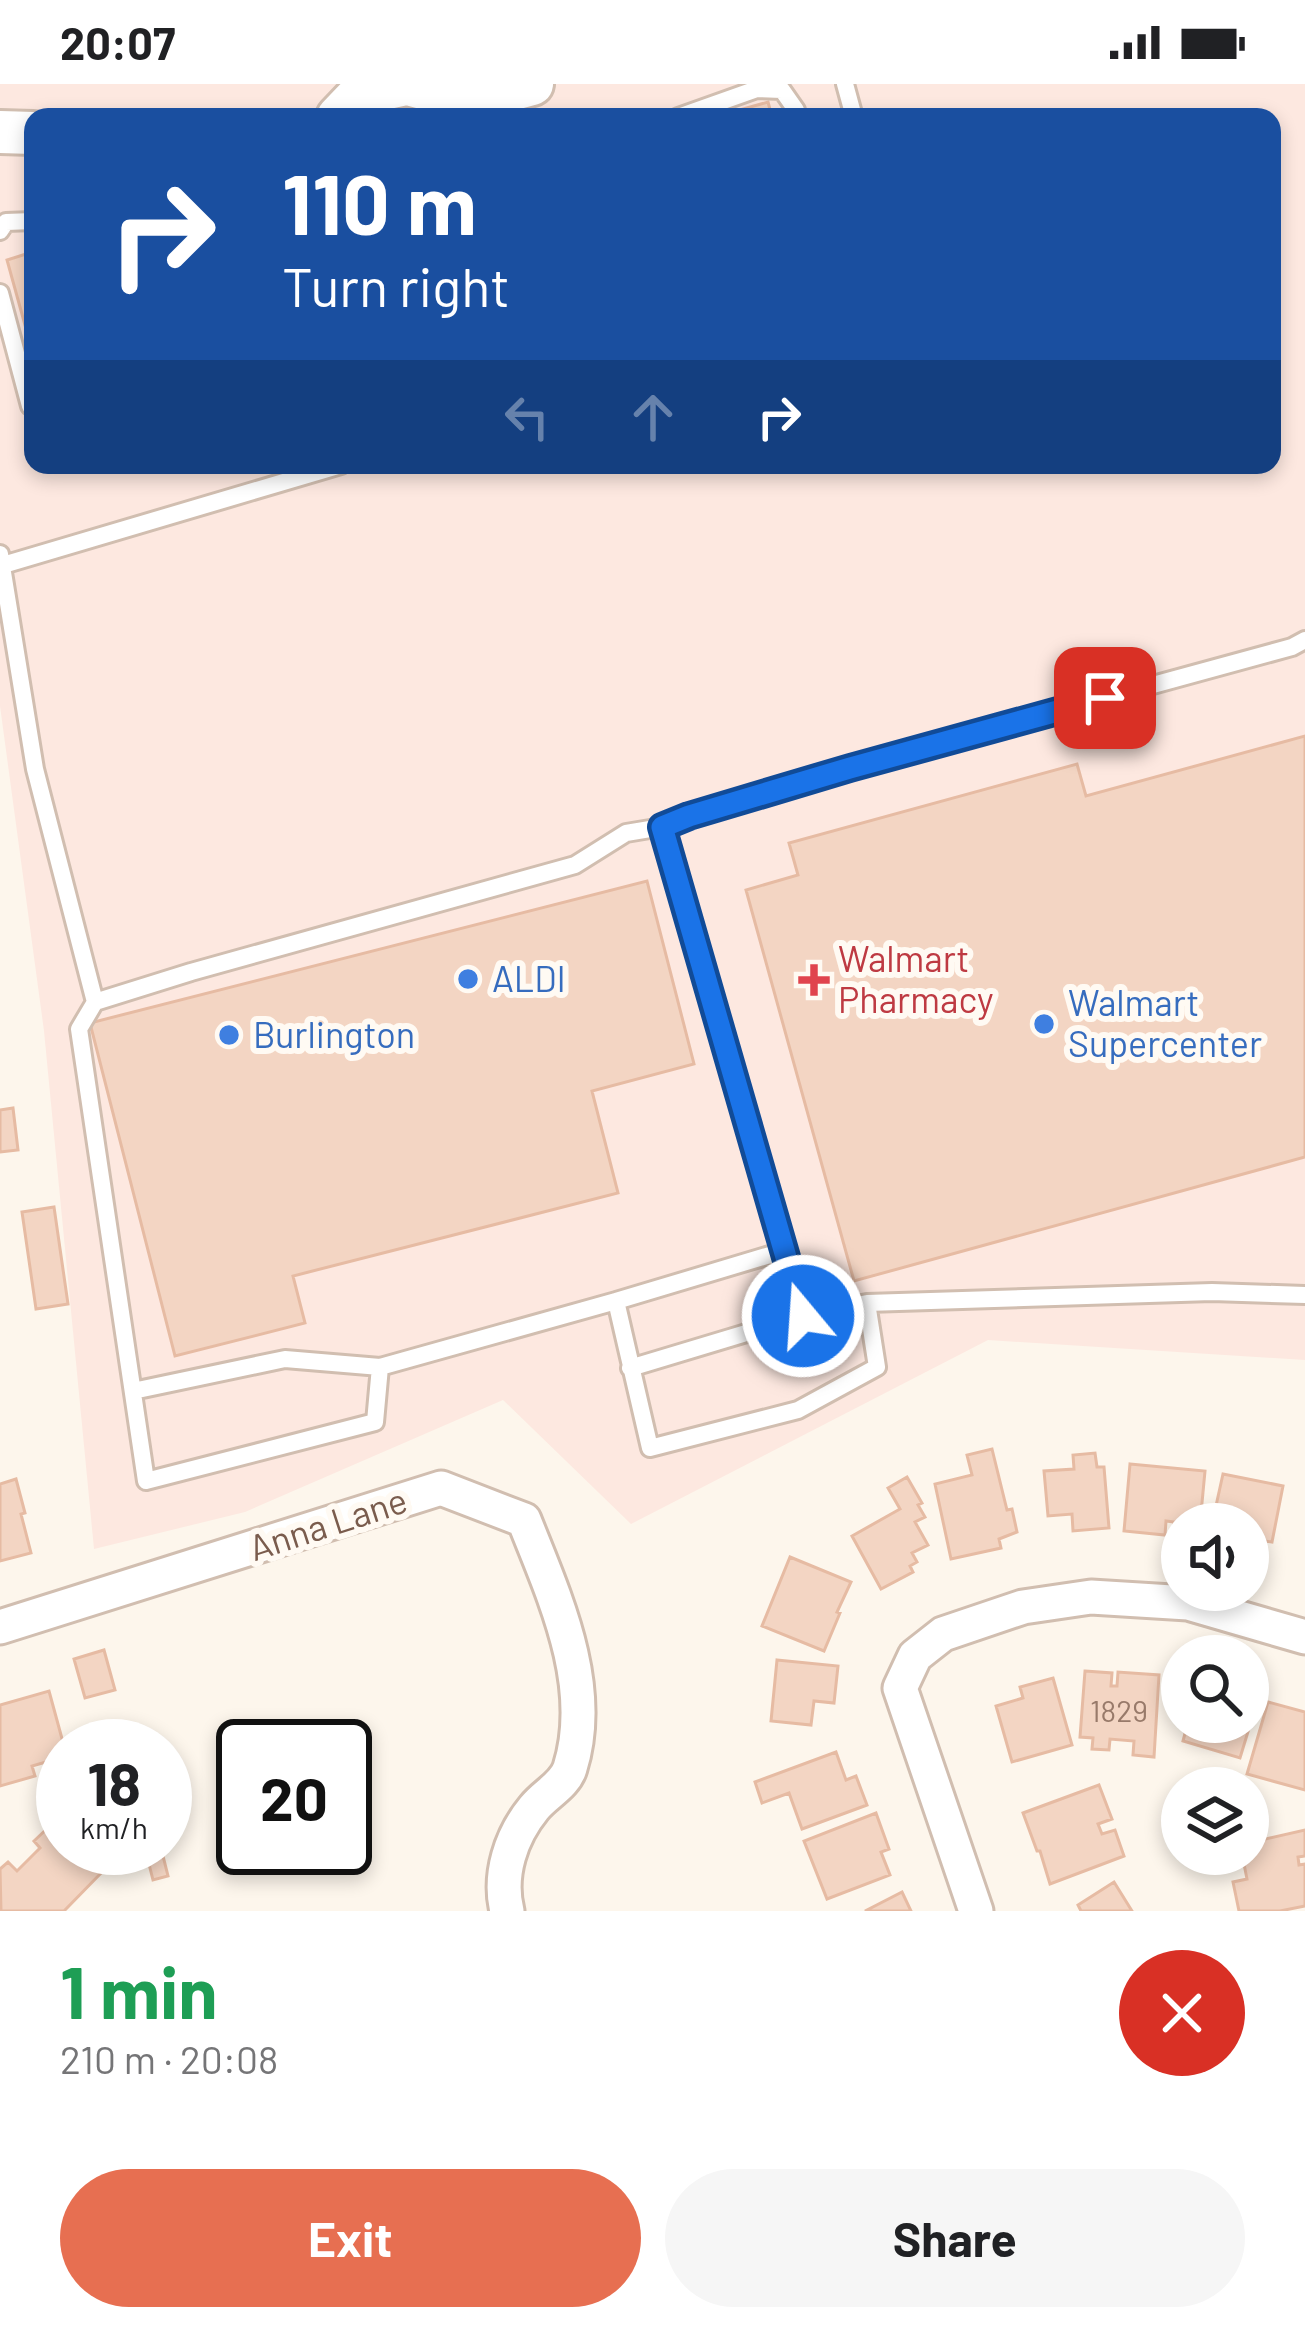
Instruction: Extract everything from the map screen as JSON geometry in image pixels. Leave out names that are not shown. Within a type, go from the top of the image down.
[{"type":"street","points":[[353,99],[408,88],[470,101],[532,84]]},
{"type":"street","name":"Anna Lane","points":[[0,1627],[441,1488],[524,1520],[568,1634],[580,1728],[569,1774],[533,1808],[506,1857],[507,1911]]},
{"type":"street","points":[[976,1911],[900,1688],[915,1656],[943,1634],[1023,1607],[1091,1597],[1188,1603],[1305,1637]]},
{"type":"lane","points":[[704,108],[757,89],[782,90],[795,108]]},
{"type":"lane","points":[[0,292],[24,383]]},
{"type":"lane","points":[[308,474],[1,560],[35,769],[94,1002],[79,1029],[146,1481],[375,1422],[380,1367]]},
{"type":"lane","points":[[94,1002],[575,865],[626,832],[662,827],[850,768],[1305,640]]},
{"type":"lane","points":[[662,827],[803,1316]]},
{"type":"lane","points":[[133,1391],[285,1359],[380,1367],[783,1251]]},
{"type":"lane","points":[[630,1368],[803,1316],[867,1303],[1212,1292],[1305,1295]]},
{"type":"lane","points":[[616,1301],[650,1448],[798,1410],[877,1367],[867,1303]]},
{"type":"shaded area","points":[[0,84],[1305,84],[1305,1360],[988,1340],[631,1524],[503,1400],[245,1512],[94,1549],[44,1031],[0,706]]},
{"type":"building","points":[[24,255],[24,321],[7,260]]},
{"type":"building","name":"Walmart Supercenter","points":[[1305,736],[1305,1157],[854,1281],[746,890],[798,875],[789,843],[1077,764],[1086,796]]},
{"type":"building","points":[[647,881],[694,1064],[592,1091],[618,1193],[293,1276],[305,1323],[175,1356],[90,1023]]},
{"type":"building","points":[[13,1108],[18,1150],[0,1152],[0,1110]]},
{"type":"building","points":[[54,1207],[68,1304],[36,1309],[22,1212]]},
{"type":"building","points":[[992,1449],[1017,1532],[999,1539],[1001,1548],[951,1559],[935,1484],[972,1475],[967,1455]]},
{"type":"building","points":[[1095,1453],[1097,1467],[1104,1467],[1109,1528],[1073,1531],[1072,1514],[1048,1516],[1044,1471],[1074,1469],[1073,1455]]},
{"type":"building","points":[[1130,1464],[1205,1471],[1202,1503],[1161,1503],[1161,1535],[1124,1531]]},
{"type":"building","points":[[1223,1474],[1283,1486],[1272,1542],[1269,1503],[1217,1503]]},
{"type":"building","points":[[907,1477],[922,1503],[918,1505],[925,1517],[915,1522],[928,1545],[912,1553],[917,1562],[910,1566],[913,1572],[881,1589],[852,1536],[900,1509],[888,1488]]},
{"type":"building","points":[[16,1479],[31,1553],[0,1561],[0,1484]]},
{"type":"building","points":[[790,1557],[851,1582],[824,1651],[762,1626]]},
{"type":"building","points":[[104,1650],[115,1690],[85,1698],[74,1659]]},
{"type":"building","points":[[777,1660],[838,1666],[834,1703],[814,1701],[811,1725],[771,1721]]},
{"type":"building","points":[[1085,1671],[1112,1673],[1111,1686],[1117,1686],[1118,1672],[1159,1675],[1154,1757],[1133,1755],[1134,1741],[1110,1739],[1109,1750],[1092,1749],[1093,1738],[1080,1737]]},
{"type":"building","points":[[1053,1678],[1072,1745],[1012,1762],[996,1706],[1023,1698],[1020,1687]]},
{"type":"building","points":[[49,1691],[57,1719],[36,1719],[35,1776],[0,1786],[0,1705]]},
{"type":"building","points":[[1269,1702],[1305,1712],[1305,1790],[1269,1780],[1269,1767],[1249,1767],[1256,1743],[1269,1743]]},
{"type":"building","points":[[1190,1743],[1245,1743],[1240,1758]]},
{"type":"building","points":[[836,1752],[846,1780],[856,1776],[867,1805],[802,1829],[789,1793],[762,1803],[755,1782]]},
{"type":"building","points":[[1099,1785],[1112,1819],[1098,1824],[1102,1834],[1115,1830],[1124,1856],[1050,1884],[1023,1813]]},
{"type":"building","points":[[876,1813],[889,1849],[881,1852],[890,1875],[827,1899],[804,1841]]},
{"type":"building","points":[[1305,1830],[1305,1856],[1298,1857],[1299,1865],[1305,1864],[1305,1906],[1239,1911],[1233,1882],[1247,1879],[1246,1875],[1269,1875],[1269,1838]]},
{"type":"building","points":[[36,1852],[36,1875],[99,1875],[64,1911],[1,1911],[0,1869],[8,1862],[17,1871]]},
{"type":"building","points":[[1114,1882],[1132,1911],[1081,1911],[1078,1905]]},
{"type":"building","points":[[902,1892],[911,1911],[865,1911]]},
{"type":"place","name":"ALDI","points":[[468,979]]},
{"type":"place","name":"Walmart Pharmacy","points":[[814,980]]},
{"type":"place","name":"Walmart Supercenter","points":[[1044,1024]]},
{"type":"place","name":"Burlington","points":[[229,1035]]},
{"type":"route","points":[[803,1316],[662,827],[850,768],[1105,698]]}]
